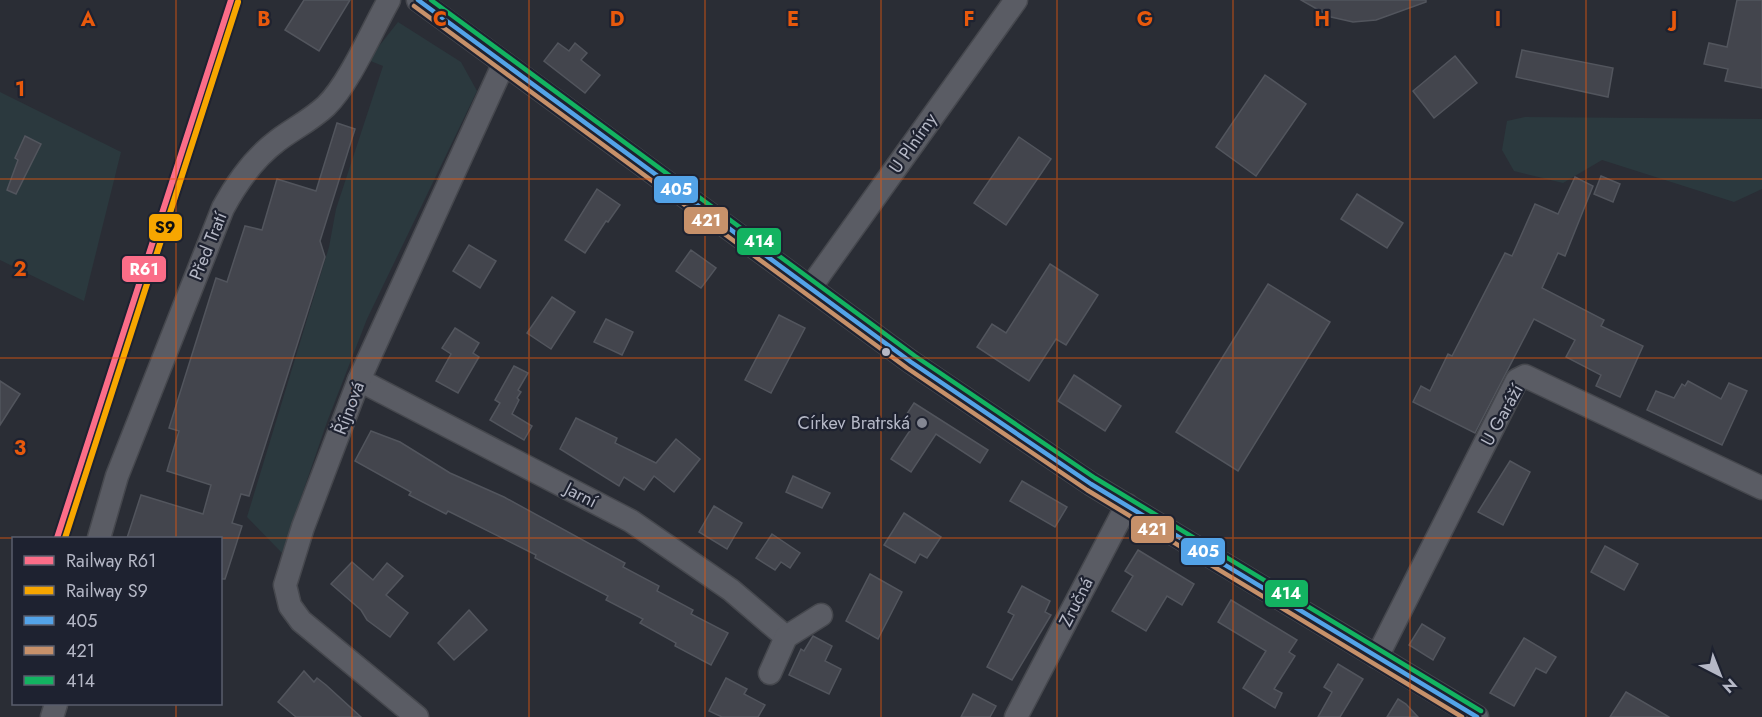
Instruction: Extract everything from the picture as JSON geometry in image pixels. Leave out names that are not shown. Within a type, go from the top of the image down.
[{"type":"street","name":"Před Tratí","points":[[99,537],[117,476],[223,208],[235,185],[253,163],[277,141],[327,106],[389,0]]},
{"type":"street","points":[[418,0],[911,362],[1126,505],[1377,657],[1464,714]]},
{"type":"street","name":"U Plnírny","points":[[810,288],[1016,0]]},
{"type":"street","name":"Říjnová","points":[[417,717],[301,621],[290,606],[285,585],[303,527],[359,380],[504,63]]},
{"type":"street","name":"U Garáží","points":[[1377,657],[1517,380],[1526,376],[1762,488]]},
{"type":"street","name":"Jarní","points":[[359,380],[631,521],[730,590],[786,636]]},
{"type":"street","name":"Zručná","points":[[1027,711],[1126,505]]},
{"type":"street","points":[[770,673],[786,636],[821,615]]},
{"type":"shaded area","points":[[398,22],[461,62],[477,91],[367,319],[327,422],[282,553],[247,517],[329,247],[336,209],[383,66],[368,60]]},
{"type":"shaded area","points":[[0,92],[121,152],[84,301],[0,260]]},
{"type":"shaded area","points":[[1525,117],[1762,119],[1762,189],[1734,202],[1602,160],[1563,183],[1514,171],[1502,150],[1507,121]]},
{"type":"building","points":[[304,0],[350,0],[319,51],[285,30]]},
{"type":"building","points":[[1301,0],[1426,0],[1426,2],[1376,20],[1353,22],[1331,17]]},
{"type":"building","points":[[1737,0],[1762,0],[1762,88],[1725,81],[1728,69],[1704,64],[1709,43],[1727,47]]},
{"type":"building","points":[[558,43],[569,51],[575,43],[587,53],[581,60],[600,75],[585,93],[544,61]]},
{"type":"building","points":[[1522,50],[1613,68],[1608,97],[1516,77]]},
{"type":"building","points":[[1455,56],[1477,83],[1434,118],[1413,91]]},
{"type":"building","points":[[1265,75],[1306,104],[1256,176],[1216,147]]},
{"type":"building","points":[[337,123],[355,129],[320,241],[325,257],[249,496],[241,494],[232,523],[242,526],[225,579],[222,579],[222,537],[127,537],[141,495],[203,514],[211,485],[167,471],[179,431],[169,428],[216,278],[227,282],[245,226],[262,230],[277,179],[316,191]]},
{"type":"building","points":[[25,136],[41,144],[16,194],[7,190],[18,160],[15,158]]},
{"type":"building","points":[[1019,137],[1051,159],[1006,225],[974,203]]},
{"type":"building","points":[[1601,176],[1620,184],[1613,202],[1594,194]]},
{"type":"building","points":[[1575,177],[1593,186],[1565,256],[1558,253],[1542,288],[1604,320],[1601,326],[1643,346],[1620,397],[1596,386],[1601,375],[1566,357],[1575,340],[1534,319],[1475,433],[1413,402],[1421,386],[1430,391],[1448,354],[1452,356],[1505,253],[1512,256],[1535,204],[1558,214]]},
{"type":"building","points":[[597,189],[620,205],[608,222],[606,221],[585,253],[565,240]]},
{"type":"building","points":[[1357,194],[1403,223],[1387,248],[1341,219]]},
{"type":"building","points":[[469,245],[496,261],[480,288],[453,271]]},
{"type":"building","points":[[691,250],[716,268],[701,288],[676,271]]},
{"type":"building","points":[[1050,264],[1098,295],[1066,345],[1056,339],[1029,381],[977,347],[992,324],[1006,333]]},
{"type":"building","points":[[1268,284],[1330,322],[1238,471],[1176,432]]},
{"type":"building","points":[[552,297],[575,312],[551,349],[527,333]]},
{"type":"building","points":[[779,315],[805,328],[771,393],[745,380]]},
{"type":"building","points":[[606,319],[633,332],[622,355],[594,342]]},
{"type":"building","points":[[455,328],[479,343],[473,353],[479,357],[458,393],[436,381],[451,354],[442,348]]},
{"type":"building","points":[[514,366],[528,373],[518,390],[521,392],[517,398],[519,400],[512,414],[532,426],[524,440],[490,420],[500,403],[495,400]]},
{"type":"building","points":[[1074,375],[1121,406],[1105,431],[1058,401]]},
{"type":"building","points":[[0,381],[20,394],[0,425]]},
{"type":"building","points":[[1688,381],[1721,399],[1729,383],[1747,391],[1722,445],[1647,410],[1656,391],[1674,398],[1682,384],[1685,386]]},
{"type":"building","points":[[914,403],[988,450],[980,463],[936,434],[911,472],[891,459],[911,429],[901,423]]},
{"type":"building","points":[[576,418],[617,438],[615,443],[656,463],[676,439],[700,459],[674,492],[654,476],[644,490],[624,477],[619,486],[560,449]]},
{"type":"building","points":[[371,431],[400,442],[450,473],[504,497],[625,563],[623,567],[659,586],[657,591],[693,610],[691,614],[728,633],[711,665],[675,646],[676,643],[640,623],[643,619],[606,600],[608,596],[535,558],[536,555],[448,511],[446,514],[409,495],[411,492],[355,461]]},
{"type":"building","points":[[1510,461],[1530,472],[1503,525],[1478,512]]},
{"type":"building","points":[[793,476],[830,493],[822,508],[786,492]]},
{"type":"building","points":[[1022,481],[1067,507],[1055,527],[1010,501]]},
{"type":"building","points":[[714,506],[742,523],[727,549],[699,532]]},
{"type":"building","points":[[904,513],[941,537],[927,558],[920,554],[915,563],[884,545]]},
{"type":"building","points":[[772,534],[800,553],[790,568],[781,562],[775,570],[756,558]]},
{"type":"building","points":[[1605,546],[1638,564],[1624,590],[1591,572]]},
{"type":"building","points":[[1138,550],[1194,584],[1182,605],[1167,596],[1146,631],[1112,611],[1133,576],[1125,571]]},
{"type":"building","points":[[352,562],[373,580],[387,563],[403,576],[386,595],[408,613],[390,637],[367,620],[361,610],[331,584]]},
{"type":"building","points":[[870,574],[902,592],[878,639],[846,621]]},
{"type":"building","points":[[1022,586],[1050,601],[1045,612],[1051,615],[1012,680],[987,667],[1014,615],[1008,612]]},
{"type":"building","points":[[1231,600],[1297,640],[1289,652],[1295,656],[1274,689],[1282,693],[1275,708],[1243,688],[1266,651],[1218,622]]},
{"type":"building","points":[[469,610],[487,630],[454,660],[438,643]]},
{"type":"building","points":[[1422,624],[1445,638],[1433,660],[1409,645]]},
{"type":"building","points":[[813,636],[832,646],[825,661],[841,669],[829,694],[789,675],[801,649],[804,651]]},
{"type":"building","points":[[1524,638],[1556,657],[1546,673],[1536,668],[1514,706],[1490,693]]},
{"type":"building","points":[[1338,664],[1363,679],[1340,717],[1318,717],[1332,692],[1324,687]]},
{"type":"building","points":[[304,671],[314,682],[317,678],[326,685],[361,717],[296,717],[278,702]]},
{"type":"building","points":[[726,678],[747,689],[744,694],[765,705],[758,717],[722,717],[709,711]]},
{"type":"building","points":[[1626,692],[1669,717],[1610,717]]},
{"type":"building","points":[[973,694],[996,706],[990,717],[961,717]]},
{"type":"building","points":[[1398,699],[1406,704],[1418,717],[1387,717]]},
{"type":"rail line","name":"R61","points":[[57,537],[231,0]]},
{"type":"rail line","name":"S9","points":[[65,537],[238,2]]},
{"type":"transit line","name":"405","points":[[418,0],[911,362],[1091,484],[1477,717]]},
{"type":"transit line","name":"414","points":[[431,0],[915,356],[1095,478],[1481,711]]},
{"type":"transit line","name":"421","points":[[414,6],[907,368],[1087,490],[1462,717]]},
{"type":"place","name":"Církev Bratrská","points":[[922,423]]}]
